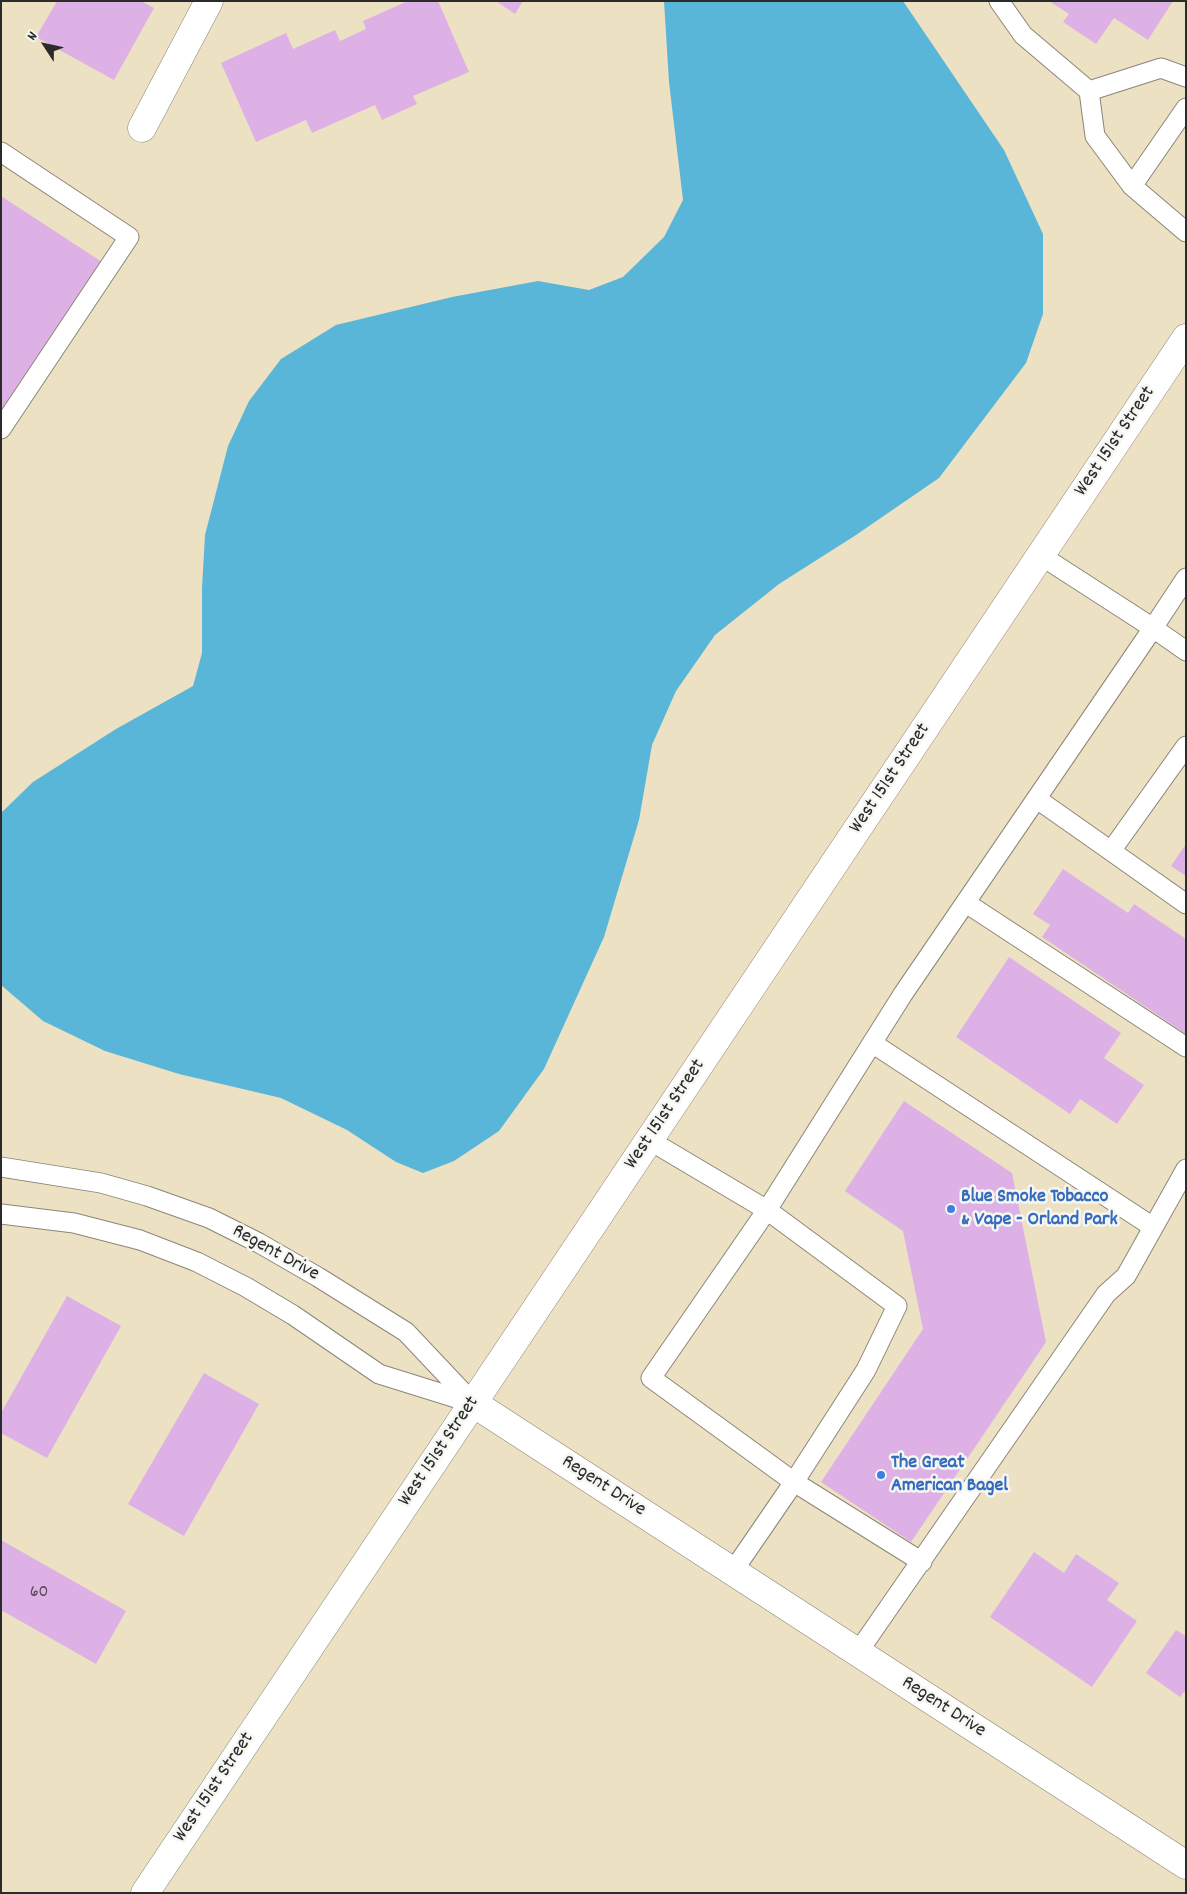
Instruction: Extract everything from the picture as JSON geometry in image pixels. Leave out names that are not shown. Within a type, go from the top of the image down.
[{"type":"street","points":[[142,128],[214,2]]},
{"type":"street","name":"West 151st Street","points":[[145,1893],[1186,338]]},
{"type":"street","name":"Regent Drive","points":[[473,1403],[1186,1866]]},
{"type":"lane","points":[[998,1],[1023,35],[1088,92],[1094,136],[1132,186],[1186,232]]},
{"type":"lane","points":[[1088,92],[1160,68],[1186,77]]},
{"type":"lane","points":[[1132,186],[1186,108]]},
{"type":"lane","points":[[1,152],[129,237],[1,429]]},
{"type":"lane","points":[[1040,556],[1186,651]]},
{"type":"lane","points":[[922,1562],[794,1482],[651,1378],[767,1210],[903,994],[1186,578]]},
{"type":"lane","points":[[1111,851],[1186,746]]},
{"type":"lane","points":[[1037,799],[1186,904]]},
{"type":"lane","points":[[966,903],[1186,1047]]},
{"type":"lane","points":[[872,1043],[1153,1227]]},
{"type":"lane","points":[[649,1140],[767,1210],[897,1306],[866,1370],[794,1482],[733,1571]]},
{"type":"lane","name":"Regent Drive","points":[[1,1166],[101,1183],[147,1196],[209,1218],[259,1243],[406,1332],[473,1403]]},
{"type":"lane","points":[[858,1652],[1100,1302],[1126,1276],[1186,1169]]},
{"type":"lane","points":[[1,1214],[74,1223],[140,1240],[196,1262],[246,1287],[293,1315],[379,1374],[473,1403]]},
{"type":"water","points":[[664,1],[903,1],[1004,150],[1043,234],[1043,314],[1026,363],[939,478],[856,535],[779,584],[715,635],[676,691],[652,745],[639,820],[604,937],[544,1069],[499,1131],[454,1161],[423,1173],[396,1162],[347,1130],[281,1098],[179,1074],[105,1051],[43,1021],[1,985],[1,813],[33,782],[116,729],[193,686],[202,653],[202,588],[205,535],[228,446],[249,401],[281,359],[336,325],[452,297],[538,281],[589,290],[623,277],[664,237],[683,200],[669,82]]},
{"type":"building","points":[[57,1],[141,1],[154,8],[114,80],[36,37]]},
{"type":"building","points":[[408,1],[438,1],[469,72],[413,96],[417,104],[382,120],[375,105],[312,133],[306,120],[256,142],[221,63],[286,33],[293,49],[335,30],[340,41],[366,29],[363,21]]},
{"type":"building","points":[[496,1],[523,1],[515,14]]},
{"type":"building","points":[[1049,1],[1173,1],[1148,40],[1114,18],[1096,44],[1063,22],[1069,14]]},
{"type":"building","points":[[1,196],[102,262],[1,414]]},
{"type":"building","points":[[1186,844],[1186,876],[1171,866]]},
{"type":"building","points":[[1063,869],[1128,913],[1134,904],[1186,939],[1186,1034],[1042,937],[1050,925],[1033,914]]},
{"type":"building","points":[[1009,957],[1121,1033],[1104,1058],[1144,1085],[1117,1124],[1080,1099],[1070,1114],[956,1037]]},
{"type":"building","points":[[904,1101],[1012,1173],[1046,1342],[911,1542],[821,1482],[923,1329],[903,1231],[845,1191]]},
{"type":"building","points":[[67,1296],[121,1326],[47,1458],[1,1433],[1,1413]]},
{"type":"building","points":[[204,1373],[259,1404],[184,1536],[128,1504]]},
{"type":"building","points":[[1,1540],[126,1611],[96,1664],[1,1610]]},
{"type":"building","points":[[1034,1552],[1064,1573],[1076,1554],[1119,1583],[1107,1600],[1137,1621],[1092,1687],[990,1617]]},
{"type":"building","points":[[1176,1630],[1186,1636],[1186,1690],[1180,1697],[1146,1673]]},
{"type":"place","name":"Blue Smoke Tobacco & Vape - Orland Park","points":[[951,1209]]},
{"type":"place","name":"The Great American Bagel","points":[[881,1475]]}]
